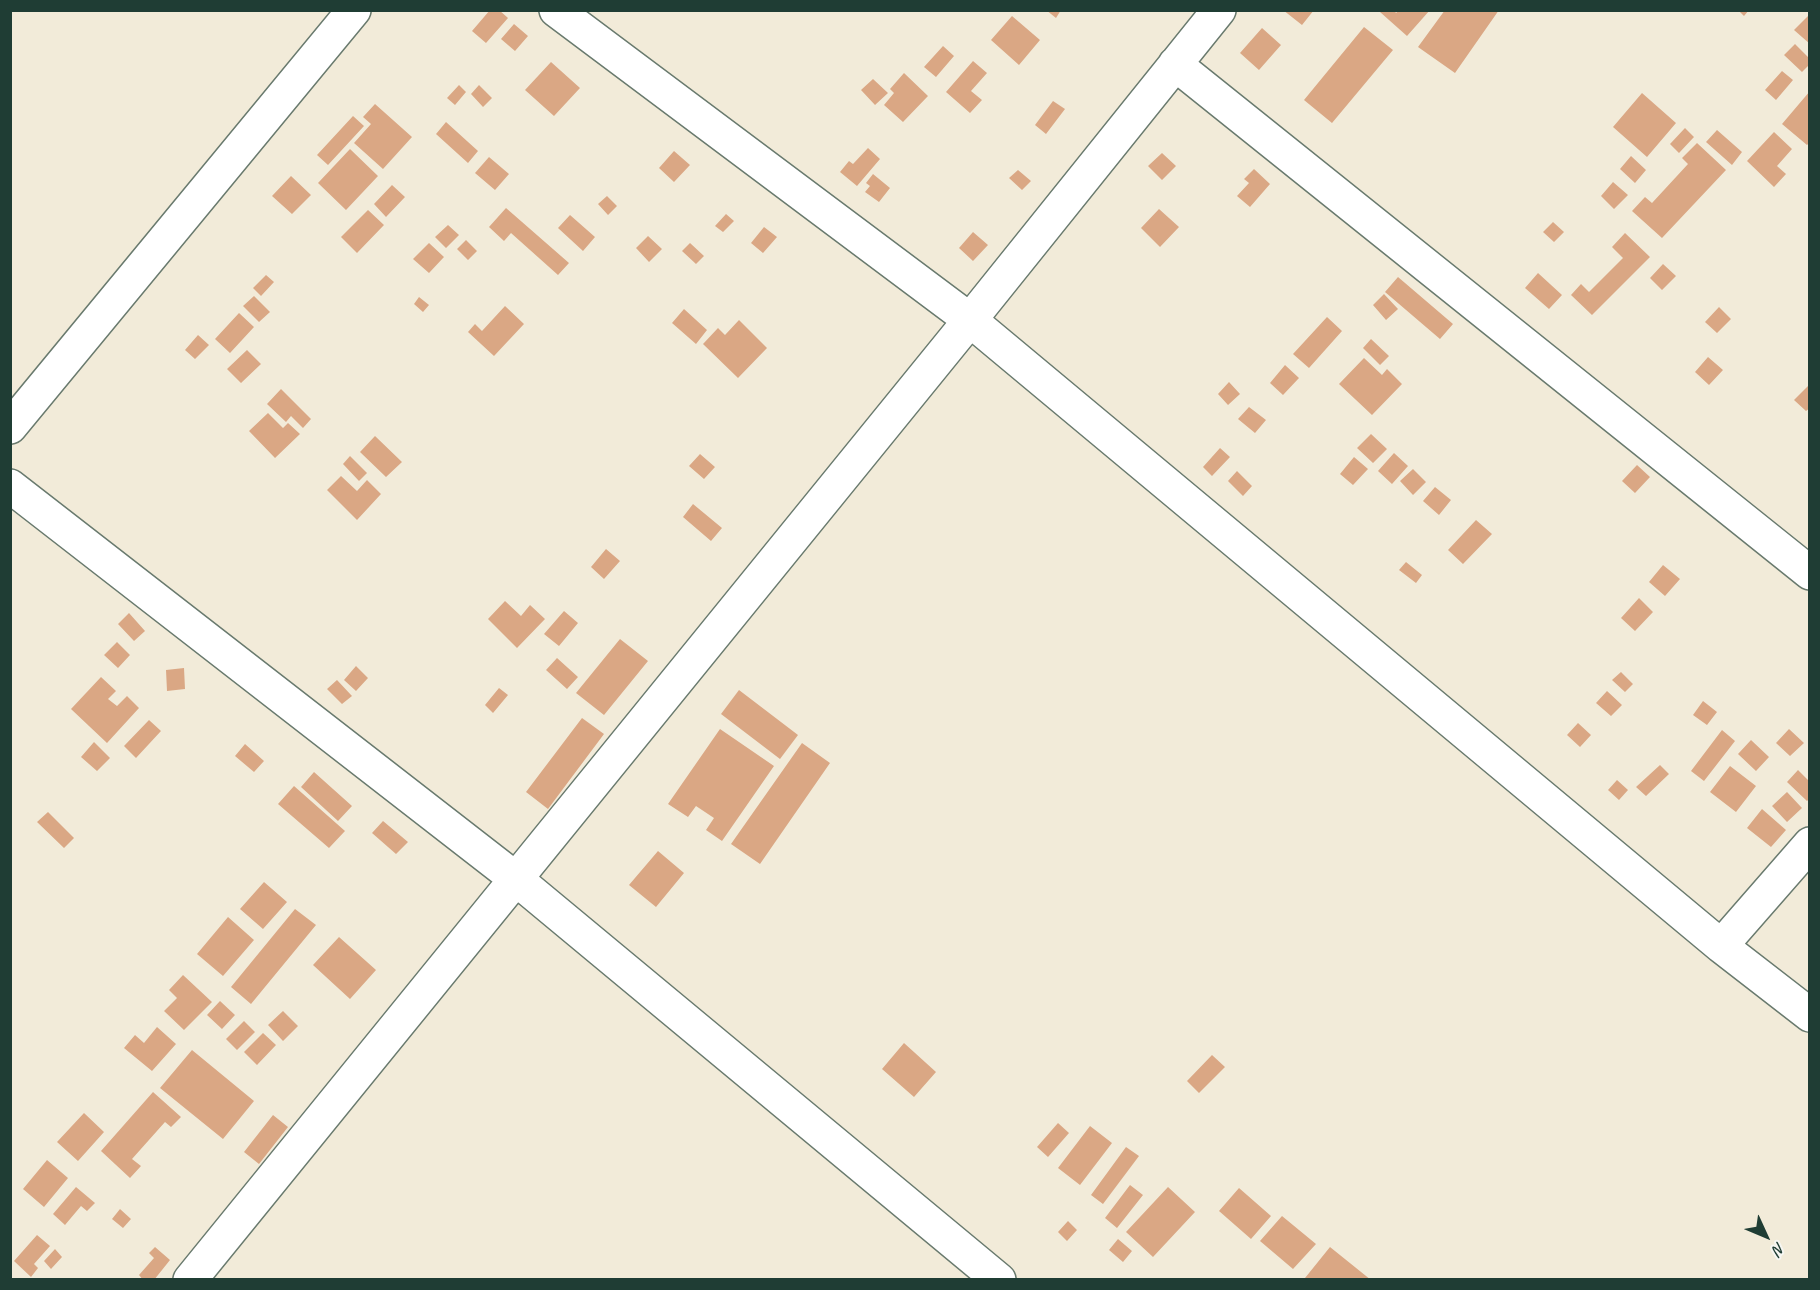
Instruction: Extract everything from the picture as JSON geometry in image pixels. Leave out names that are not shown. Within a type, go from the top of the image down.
[{"type":"street","points":[[10,427],[354,10]]},
{"type":"street","points":[[556,10],[970,320],[1721,946],[1809,1015]]},
{"type":"street","points":[[190,1280],[1219,10]]},
{"type":"street","points":[[1175,64],[1809,573]]},
{"type":"street","points":[[10,486],[516,879],[999,1280]]},
{"type":"street","points":[[1721,946],[1809,844]]},
{"type":"building","points":[[490,10],[499,10],[508,18],[486,43],[472,31]]},
{"type":"building","points":[[1046,10],[1061,10],[1056,18]]},
{"type":"building","points":[[1283,10],[1314,10],[1302,25]]},
{"type":"building","points":[[1381,10],[1394,10],[1396,13],[1399,10],[1430,10],[1407,36],[1380,12]]},
{"type":"building","points":[[1445,10],[1499,10],[1455,73],[1418,47]]},
{"type":"building","points":[[1738,10],[1749,10],[1744,16]]},
{"type":"building","points":[[1810,14],[1810,44],[1794,30]]},
{"type":"building","points":[[1012,16],[1040,40],[1019,65],[991,40]]},
{"type":"building","points":[[514,24],[528,36],[515,51],[501,39]]},
{"type":"building","points":[[1364,27],[1393,50],[1332,123],[1304,100]]},
{"type":"building","points":[[1262,28],[1281,45],[1259,70],[1240,53]]},
{"type":"building","points":[[1795,44],[1810,59],[1810,64],[1802,72],[1784,55]]},
{"type":"building","points":[[943,46],[954,56],[936,77],[924,67]]},
{"type":"building","points":[[973,61],[987,73],[971,91],[982,100],[970,113],[946,92]]},
{"type":"building","points":[[551,62],[580,88],[554,116],[525,90]]},
{"type":"building","points":[[1782,71],[1793,80],[1776,100],[1765,90]]},
{"type":"building","points":[[904,73],[928,96],[903,122],[884,105],[894,93],[890,89]]},
{"type":"building","points":[[873,79],[888,93],[875,105],[861,90]]},
{"type":"building","points":[[459,85],[466,92],[455,105],[447,98]]},
{"type":"building","points":[[479,85],[492,98],[483,107],[471,94]]},
{"type":"building","points":[[1810,91],[1810,142],[1807,145],[1782,124]]},
{"type":"building","points":[[1642,93],[1676,123],[1647,157],[1613,127]]},
{"type":"building","points":[[1053,101],[1065,109],[1046,134],[1035,125]]},
{"type":"building","points":[[375,104],[412,137],[383,169],[354,143],[371,124],[363,117]]},
{"type":"building","points":[[353,116],[364,126],[328,165],[317,155]]},
{"type":"building","points":[[446,122],[478,151],[468,163],[436,134]]},
{"type":"building","points":[[1685,128],[1694,137],[1679,153],[1670,144]]},
{"type":"building","points":[[1717,130],[1742,152],[1732,165],[1706,142]]},
{"type":"building","points":[[1774,132],[1792,149],[1777,166],[1786,174],[1774,187],[1747,161]]},
{"type":"building","points":[[1697,143],[1726,170],[1662,238],[1632,211],[1645,197],[1652,203],[1688,164],[1682,158]]},
{"type":"building","points":[[868,148],[880,159],[857,186],[840,172],[849,161],[853,164]]},
{"type":"building","points":[[350,149],[378,176],[346,210],[318,183]]},
{"type":"building","points":[[674,151],[690,165],[674,182],[659,168]]},
{"type":"building","points":[[1162,153],[1176,166],[1162,180],[1148,166]]},
{"type":"building","points":[[1631,156],[1646,170],[1635,183],[1620,169]]},
{"type":"building","points":[[489,157],[509,174],[495,190],[475,173]]},
{"type":"building","points":[[1254,169],[1270,184],[1250,207],[1237,196],[1249,183],[1244,179]]},
{"type":"building","points":[[1018,170],[1031,181],[1022,190],[1009,178]]},
{"type":"building","points":[[873,174],[890,188],[879,202],[865,192],[870,186],[866,183]]},
{"type":"building","points":[[291,176],[311,195],[292,214],[272,196]]},
{"type":"building","points":[[1613,182],[1628,195],[1614,209],[1601,196]]},
{"type":"building","points":[[392,185],[405,197],[386,217],[374,204]]},
{"type":"building","points":[[607,196],[617,206],[608,215],[598,204]]},
{"type":"building","points":[[506,208],[569,263],[558,275],[511,233],[504,241],[489,227]]},
{"type":"building","points":[[1159,209],[1179,227],[1160,247],[1141,228]]},
{"type":"building","points":[[368,210],[384,225],[357,253],[341,237]]},
{"type":"building","points":[[726,214],[734,221],[723,232],[715,226]]},
{"type":"building","points":[[570,215],[595,237],[583,251],[558,228]]},
{"type":"building","points":[[1553,222],[1564,232],[1554,242],[1543,232]]},
{"type":"building","points":[[448,225],[459,235],[446,248],[435,237]]},
{"type":"building","points":[[764,227],[777,237],[763,253],[751,243]]},
{"type":"building","points":[[973,232],[988,245],[973,261],[959,248]]},
{"type":"building","points":[[1625,233],[1650,257],[1592,315],[1571,295],[1581,284],[1589,292],[1623,258],[1612,247]]},
{"type":"building","points":[[648,236],[662,249],[649,262],[636,248]]},
{"type":"building","points":[[466,240],[477,251],[468,260],[457,249]]},
{"type":"building","points":[[429,243],[444,257],[429,273],[413,259]]},
{"type":"building","points":[[690,243],[704,256],[696,264],[682,251]]},
{"type":"building","points":[[1663,264],[1676,276],[1662,290],[1650,278]]},
{"type":"building","points":[[1538,273],[1562,295],[1549,309],[1525,288]]},
{"type":"building","points":[[266,275],[274,282],[261,296],[253,288]]},
{"type":"building","points":[[1398,277],[1453,324],[1440,339],[1385,292]]},
{"type":"building","points":[[1384,294],[1398,309],[1386,320],[1373,305]]},
{"type":"building","points":[[254,296],[270,312],[259,322],[243,306]]},
{"type":"building","points":[[419,297],[429,305],[423,312],[414,304]]},
{"type":"building","points":[[505,306],[524,324],[494,356],[468,332],[475,324],[482,331]]},
{"type":"building","points":[[1719,307],[1731,319],[1717,333],[1705,322]]},
{"type":"building","points":[[684,309],[707,330],[696,344],[672,323]]},
{"type":"building","points":[[239,313],[254,327],[230,353],[215,339]]},
{"type":"building","points":[[1327,317],[1342,331],[1309,368],[1293,354]]},
{"type":"building","points":[[739,320],[767,348],[738,378],[703,344],[718,328],[725,335]]},
{"type":"building","points":[[198,335],[209,345],[195,359],[185,350]]},
{"type":"building","points":[[1371,339],[1389,356],[1380,365],[1363,348]]},
{"type":"building","points":[[247,350],[261,364],[241,383],[227,369]]},
{"type":"building","points":[[1708,357],[1723,370],[1709,385],[1695,372]]},
{"type":"building","points":[[1364,358],[1382,375],[1387,369],[1402,384],[1372,415],[1339,384]]},
{"type":"building","points":[[1285,365],[1299,378],[1283,395],[1270,383]]},
{"type":"building","points":[[1229,382],[1240,394],[1228,405],[1218,394]]},
{"type":"building","points":[[1810,384],[1810,408],[1806,411],[1794,400]]},
{"type":"building","points":[[281,389],[311,419],[303,428],[291,416],[286,422],[267,404]]},
{"type":"building","points":[[1249,407],[1266,420],[1255,433],[1238,419]]},
{"type":"building","points":[[268,413],[283,428],[288,423],[300,434],[275,458],[249,431]]},
{"type":"building","points":[[1371,434],[1387,449],[1373,463],[1357,448]]},
{"type":"building","points":[[375,436],[402,462],[386,477],[360,452]]},
{"type":"building","points":[[1220,448],[1230,457],[1212,476],[1203,467]]},
{"type":"building","points":[[1394,453],[1408,466],[1392,484],[1378,471]]},
{"type":"building","points":[[700,454],[715,467],[704,479],[689,466]]},
{"type":"building","points":[[350,456],[367,473],[359,481],[343,464]]},
{"type":"building","points":[[1354,457],[1368,469],[1353,485],[1340,474]]},
{"type":"building","points":[[1637,465],[1650,477],[1635,493],[1622,481]]},
{"type":"building","points":[[1413,469],[1426,482],[1413,495],[1400,481]]},
{"type":"building","points":[[1237,471],[1252,486],[1243,496],[1228,481]]},
{"type":"building","points":[[341,476],[357,491],[367,480],[381,494],[357,520],[327,490]]},
{"type":"building","points":[[1435,487],[1451,500],[1439,515],[1423,501]]},
{"type":"building","points":[[693,504],[722,528],[711,541],[683,517]]},
{"type":"building","points":[[1476,520],[1492,534],[1463,564],[1448,550]]},
{"type":"building","points":[[606,549],[620,561],[604,579],[591,567]]},
{"type":"building","points":[[1406,562],[1422,575],[1416,583],[1399,570]]},
{"type":"building","points":[[1663,565],[1680,579],[1665,596],[1649,582]]},
{"type":"building","points":[[1639,598],[1653,612],[1635,631],[1621,618]]},
{"type":"building","points":[[505,601],[521,616],[530,605],[545,619],[517,648],[488,619]]},
{"type":"building","points":[[564,611],[578,623],[559,646],[544,634]]},
{"type":"building","points":[[129,613],[145,631],[134,641],[118,624]]},
{"type":"building","points":[[620,639],[648,661],[604,715],[576,693]]},
{"type":"building","points":[[117,642],[130,655],[118,668],[104,655]]},
{"type":"building","points":[[557,658],[578,677],[567,689],[546,670]]},
{"type":"building","points":[[356,666],[368,678],[356,691],[344,680]]},
{"type":"building","points":[[184,668],[185,689],[167,691],[166,670]]},
{"type":"building","points":[[1621,672],[1633,684],[1625,692],[1612,680]]},
{"type":"building","points":[[101,677],[116,691],[108,699],[117,706],[127,696],[139,708],[107,743],[71,709]]},
{"type":"building","points":[[337,680],[352,696],[342,704],[327,689]]},
{"type":"building","points":[[499,688],[508,695],[493,713],[485,705]]},
{"type":"building","points":[[739,690],[798,735],[780,759],[721,714]]},
{"type":"building","points":[[1607,691],[1622,705],[1611,716],[1596,703]]},
{"type":"building","points":[[1703,701],[1717,712],[1707,725],[1693,715]]},
{"type":"building","points":[[582,718],[604,734],[548,809],[526,792]]},
{"type":"building","points":[[149,720],[161,731],[136,758],[124,746]]},
{"type":"building","points":[[1578,723],[1591,735],[1580,747],[1567,735]]},
{"type":"building","points":[[720,729],[774,766],[722,841],[706,830],[714,818],[696,806],[688,817],[668,804]]},
{"type":"building","points":[[1789,729],[1804,743],[1790,756],[1776,743]]},
{"type":"building","points":[[1722,730],[1735,741],[1704,781],[1691,771]]},
{"type":"building","points":[[1751,740],[1769,757],[1756,771],[1738,754]]},
{"type":"building","points":[[94,742],[110,758],[97,771],[81,757]]},
{"type":"building","points":[[802,743],[830,763],[760,864],[731,844]]},
{"type":"building","points":[[245,744],[264,761],[254,772],[235,756]]},
{"type":"building","points":[[1660,765],[1669,774],[1646,796],[1636,787]]},
{"type":"building","points":[[1730,766],[1756,786],[1736,812],[1710,792]]},
{"type":"building","points":[[1798,770],[1810,782],[1810,798],[1807,801],[1787,782]]},
{"type":"building","points":[[314,772],[352,806],[338,821],[301,787]]},
{"type":"building","points":[[1617,780],[1628,790],[1619,800],[1608,790]]},
{"type":"building","points":[[294,786],[345,831],[329,848],[278,804]]},
{"type":"building","points":[[1787,792],[1802,808],[1787,822],[1772,806]]},
{"type":"building","points":[[1762,809],[1786,830],[1771,847],[1747,828]]},
{"type":"building","points":[[48,812],[74,838],[64,848],[37,822]]},
{"type":"building","points":[[383,821],[408,842],[396,854],[372,833]]},
{"type":"building","points":[[658,851],[684,873],[656,907],[629,885]]},
{"type":"building","points":[[264,882],[287,902],[263,929],[240,909]]},
{"type":"building","points":[[295,909],[316,925],[251,1004],[231,987]]},
{"type":"building","points":[[228,917],[254,940],[223,976],[197,954]]},
{"type":"building","points":[[339,937],[376,970],[350,999],[313,965]]},
{"type":"building","points":[[183,975],[212,1002],[184,1030],[164,1011],[177,998],[169,990]]},
{"type":"building","points":[[220,1001],[235,1015],[222,1029],[207,1015]]},
{"type":"building","points":[[283,1011],[298,1026],[283,1041],[268,1025]]},
{"type":"building","points":[[244,1021],[255,1032],[237,1050],[226,1039]]},
{"type":"building","points":[[157,1027],[176,1044],[152,1071],[124,1048],[135,1035],[144,1043]]},
{"type":"building","points":[[263,1033],[276,1045],[257,1065],[244,1052]]},
{"type":"building","points":[[904,1043],[936,1072],[914,1097],[882,1069]]},
{"type":"building","points":[[192,1050],[254,1101],[223,1139],[160,1088]]},
{"type":"building","points":[[1212,1055],[1225,1067],[1199,1093],[1187,1081]]},
{"type":"building","points":[[153,1092],[181,1117],[171,1127],[165,1122],[132,1159],[141,1166],[130,1178],[101,1151]]},
{"type":"building","points":[[84,1113],[104,1132],[78,1161],[57,1142]]},
{"type":"building","points":[[273,1115],[288,1127],[259,1164],[244,1152]]},
{"type":"building","points":[[1058,1123],[1069,1133],[1048,1157],[1037,1147]]},
{"type":"building","points":[[1090,1126],[1112,1143],[1080,1185],[1058,1168]]},
{"type":"building","points":[[1126,1147],[1139,1156],[1103,1204],[1091,1195]]},
{"type":"building","points":[[47,1160],[68,1178],[44,1207],[23,1189]]},
{"type":"building","points":[[1130,1185],[1143,1195],[1117,1228],[1105,1218]]},
{"type":"building","points":[[76,1187],[95,1203],[87,1211],[81,1206],[65,1225],[53,1214]]},
{"type":"building","points":[[1168,1187],[1195,1212],[1153,1257],[1126,1232]]},
{"type":"building","points":[[1239,1188],[1271,1216],[1251,1239],[1219,1211]]},
{"type":"building","points":[[120,1209],[131,1219],[123,1228],[112,1219]]},
{"type":"building","points":[[1282,1216],[1316,1244],[1293,1269],[1260,1241]]},
{"type":"building","points":[[1068,1221],[1077,1230],[1067,1241],[1058,1232]]},
{"type":"building","points":[[37,1235],[50,1246],[34,1264],[38,1268],[31,1277],[14,1261]]},
{"type":"building","points":[[1118,1239],[1132,1251],[1123,1262],[1109,1250]]},
{"type":"building","points":[[155,1247],[170,1260],[154,1280],[143,1280],[139,1275],[154,1258],[149,1253]]},
{"type":"building","points":[[1330,1247],[1371,1280],[1308,1280],[1305,1278]]},
{"type":"building","points":[[55,1249],[62,1257],[51,1269],[44,1261]]}]
